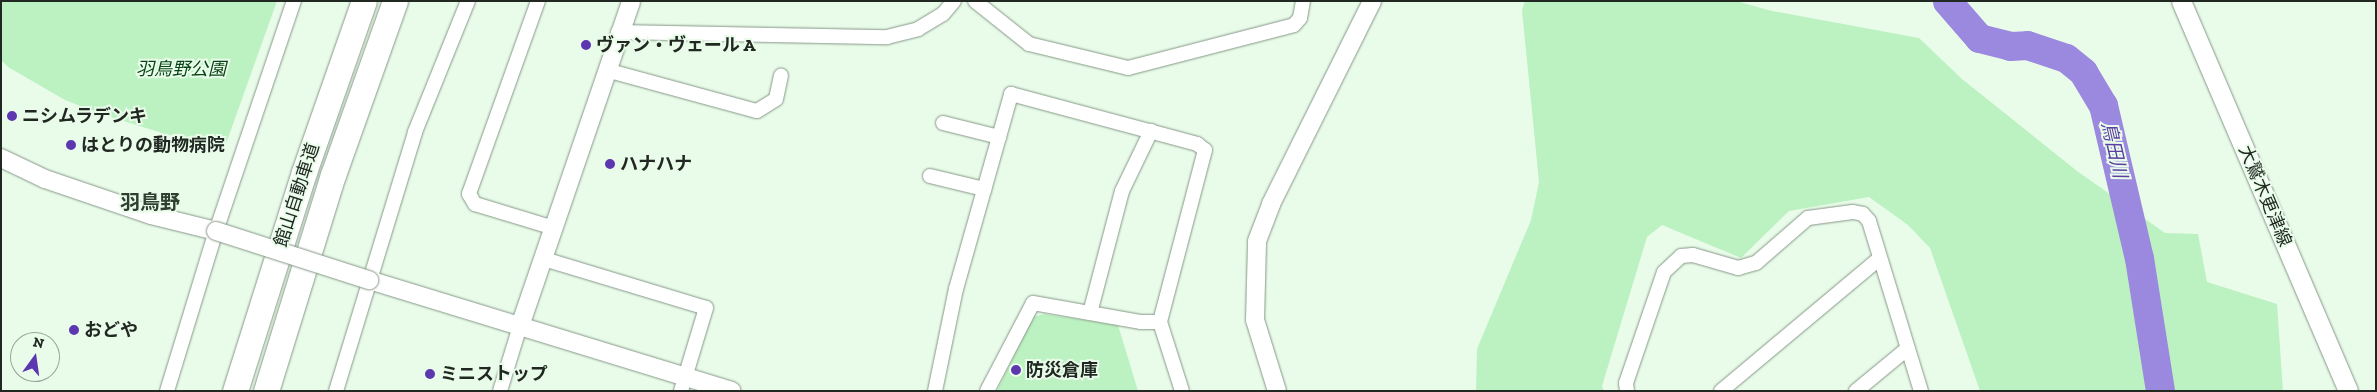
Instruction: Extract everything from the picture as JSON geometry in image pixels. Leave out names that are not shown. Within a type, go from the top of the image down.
[{"type":"highway","name":"館山自動車道","points":[[235,391],[304,172],[364,1]]},
{"type":"highway","name":"館山自動車道","points":[[266,391],[333,175],[395,1]]},
{"type":"main road","name":"大鷲木更津線","points":[[2181,1],[2348,391]]},
{"type":"street","points":[[167,391],[216,231],[294,1]]},
{"type":"street","points":[[336,391],[415,132],[468,1]]},
{"type":"street","points":[[538,1],[469,194],[475,204],[554,228]]},
{"type":"street","points":[[500,391],[618,32],[630,1]]},
{"type":"street","points":[[618,32],[887,37],[918,29],[943,14],[954,1]]},
{"type":"street","points":[[976,1],[1029,44],[1128,68],[1294,25],[1300,18],[1304,1]]},
{"type":"street","points":[[1277,391],[1255,320],[1257,241],[1271,204],[1372,1]]},
{"type":"street","points":[[606,70],[757,111],[776,99],[781,76]]},
{"type":"street","points":[[935,391],[956,289],[1011,94],[1197,144],[1205,150],[1160,322],[1182,391]]},
{"type":"street","points":[[943,123],[999,137]]},
{"type":"street","points":[[1090,313],[1122,191],[1152,132]]},
{"type":"street","points":[[1,158],[45,179],[142,212],[216,231],[520,326],[684,384],[731,391]]},
{"type":"street","points":[[930,176],[984,189]]},
{"type":"street","points":[[1627,391],[1626,383],[1664,272],[1680,256],[1693,256],[1738,268],[1756,263],[1808,218],[1853,212],[1863,214],[1869,220],[1921,391]]},
{"type":"street","points":[[1721,391],[1880,258]]},
{"type":"street","points":[[544,259],[706,308],[684,384]]},
{"type":"street","points":[[987,391],[1033,303],[1141,322],[1160,322]]},
{"type":"street","points":[[1856,391],[1908,348]]},
{"type":"green space","name":"羽鳥野公園","points":[[1,1],[277,1],[223,152],[101,114],[65,100],[8,67],[1,60]]},
{"type":"green space","points":[[1525,1],[1736,1],[1772,11],[1919,38],[1962,79],[2077,171],[2165,233],[2198,234],[2207,282],[2277,304],[2283,391],[1980,391],[1930,248],[1908,225],[1869,197],[1789,211],[1741,258],[1662,225],[1647,237],[1602,386],[1604,391],[1476,391],[1477,349],[1531,220],[1539,182],[1522,10]]},
{"type":"green space","points":[[1044,314],[1118,325],[1138,391],[997,391],[1033,317]]},
{"type":"waterway","name":"鳥田川","points":[[1947,1],[1979,38],[2010,46],[2027,45],[2066,58],[2083,72],[2103,105],[2139,258],[2160,391]]},
{"type":"place","name":"ヴァン・ヴェール A","points":[[586,45]]},
{"type":"place","name":"ニシムラデンキ","points":[[12,116]]},
{"type":"place","name":"はとりの動物病院","points":[[71,145]]},
{"type":"place","name":"ハナハナ","points":[[610,164]]},
{"type":"place","name":"おどや","points":[[74,330]]},
{"type":"place","name":"防災倉庫","points":[[1016,370]]},
{"type":"place","name":"ミニストップ","points":[[430,374]]},
{"type":"district","name":"羽鳥野","points":[[150,202]]}]
